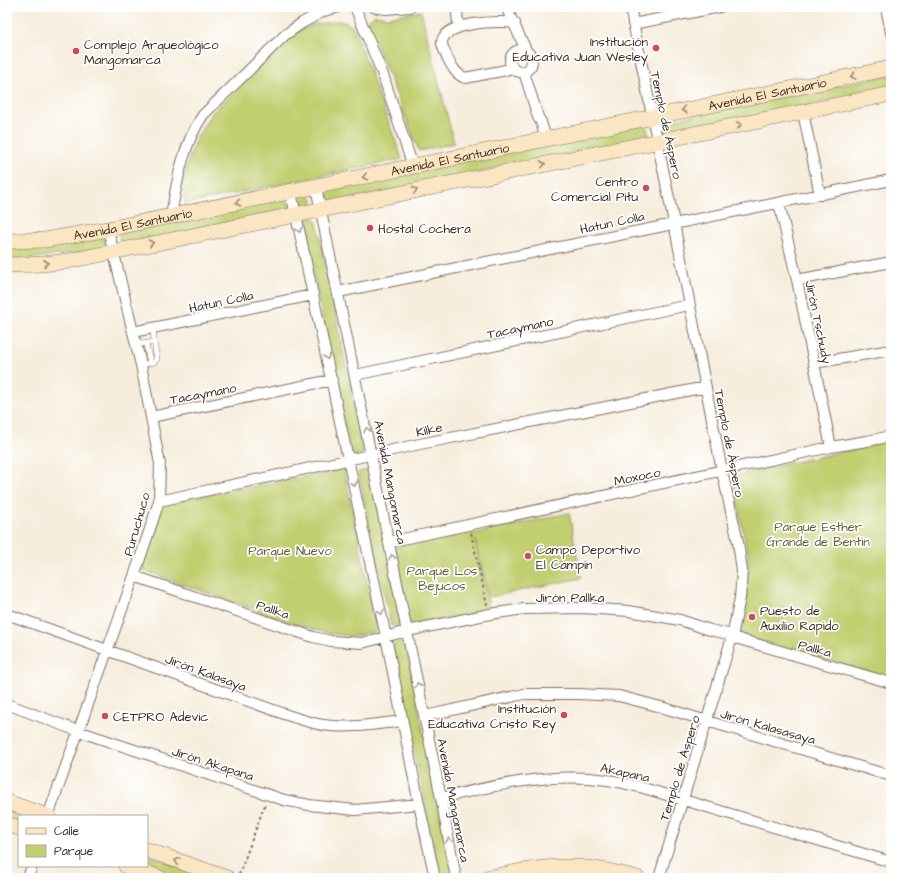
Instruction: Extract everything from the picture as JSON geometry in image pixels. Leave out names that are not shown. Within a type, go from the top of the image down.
[{"type":"street","points":[[170,216],[176,186],[189,139],[203,114],[285,36],[302,22],[324,11],[339,7]]},
{"type":"street","points":[[355,7],[383,75],[413,167]]},
{"type":"street","points":[[373,7],[386,10],[410,7]]},
{"type":"street","points":[[459,7],[457,15],[460,26]]},
{"type":"street","points":[[506,7],[532,61],[530,68],[526,71],[517,71],[512,66],[511,60],[514,54],[520,51],[527,52]]},
{"type":"street","name":"Templo de Áspero","points":[[630,7],[722,471],[738,542],[742,572],[740,598],[732,636],[659,878]]},
{"type":"street","points":[[633,24],[720,7]]},
{"type":"street","points":[[886,7],[891,33]]},
{"type":"street","points":[[512,66],[506,70],[465,78],[458,75],[452,68],[441,44],[443,37],[448,32],[460,26],[501,21],[515,23]]},
{"type":"street","name":"Avenida El Santuario","points":[[7,241],[45,240],[108,229],[891,68]]},
{"type":"street","points":[[526,71],[538,117],[546,139]]},
{"type":"street","name":"Avenida El Santuario","points":[[7,265],[43,264],[68,261],[891,94]]},
{"type":"street","points":[[803,112],[820,195]]},
{"type":"street","name":"Hatun Colla","points":[[338,292],[891,180]]},
{"type":"street","name":"Avenida Mangomarca","points":[[316,187],[425,716],[456,878]]},
{"type":"street","points":[[291,192],[386,637],[435,878]]},
{"type":"street","name":"Jirón Tschudy","points":[[779,203],[797,280],[831,447]]},
{"type":"street","name":"Puruchuco","points":[[48,815],[152,523],[158,501],[160,482],[160,464],[150,417],[146,364],[134,336],[112,251],[108,229]]},
{"type":"street","points":[[797,280],[891,262]]},
{"type":"street","name":"Hatun Colla","points":[[134,336],[153,328],[313,295]]},
{"type":"street","name":"Tacaymano","points":[[355,375],[689,305]]},
{"type":"street","points":[[814,363],[891,350]]},
{"type":"street","name":"Tacaymano","points":[[150,417],[332,380]]},
{"type":"street","name":"Kilke","points":[[158,501],[372,456],[420,444],[706,387]]},
{"type":"street","name":"Moxoco","points":[[389,542],[831,447],[891,436]]},
{"type":"street","name":"Pallka","points":[[134,576],[331,642],[362,643],[407,631]]},
{"type":"street","name":"Jirón Pallka","points":[[407,631],[490,614],[524,609],[575,608],[629,611],[680,620],[732,636]]},
{"type":"street","name":"Jirón Kalasaya","points":[[7,614],[287,715],[323,725],[360,726],[402,721]]},
{"type":"street","name":"Pallka","points":[[732,636],[891,683]]},
{"type":"street","name":"Jirón Kalasasaya","points":[[425,716],[524,694],[619,696],[661,707],[891,776]]},
{"type":"street","name":"Jirón Akapana","points":[[7,704],[78,731],[284,800],[309,805],[355,810],[419,804]]},
{"type":"street","name":"Akapana","points":[[441,798],[506,783],[540,779],[572,777],[608,780],[640,787],[891,862]]},
{"type":"street","points":[[7,802],[45,815]]},
{"type":"street","points":[[7,824],[18,828]]},
{"type":"street","points":[[148,850],[227,878]]},
{"type":"street","points":[[28,878],[32,867]]},
{"type":"street","points":[[129,867],[160,878]]},
{"type":"street","points":[[486,878],[542,868],[568,867],[603,874],[637,878]]},
{"type":"lane","points":[[146,344],[146,364],[156,361],[157,359],[153,328]]},
{"type":"lane","points":[[134,336],[142,344],[154,342]]},
{"type":"path","points":[[469,526],[490,614]]},
{"type":"path","points":[[238,878],[268,794]]},
{"type":"green space","points":[[421,11],[454,143],[419,151],[368,21],[376,15],[388,17]]},
{"type":"green space","points":[[339,21],[347,23],[354,28],[402,159],[185,204],[182,183],[188,161],[196,139],[211,114],[283,43],[296,33],[311,25]]},
{"type":"green space","points":[[891,75],[891,88],[664,135],[660,133],[658,126],[661,122]]},
{"type":"green space","points":[[643,124],[647,128],[649,137],[326,204],[323,201],[321,194],[324,190]]},
{"type":"green space","points":[[309,195],[312,196],[312,206],[305,207],[302,206],[301,199],[302,196]]},
{"type":"green space","points":[[285,198],[289,202],[290,209],[123,245],[120,242],[119,234]]},
{"type":"green space","points":[[313,217],[317,223],[364,454],[351,455],[303,224],[305,220]]},
{"type":"green space","points":[[99,235],[103,238],[106,246],[103,250],[7,261],[7,246]]},
{"type":"green space","name":"Parque Esther Grande de Bentin","points":[[891,441],[891,678],[738,635],[747,594],[748,555],[732,476]]},
{"type":"green space","name":"Parque Nuevo","points":[[344,469],[377,631],[355,636],[323,632],[295,624],[140,569],[161,504]]},
{"type":"green space","points":[[370,469],[402,624],[391,626],[358,472]]},
{"type":"green space","name":"Parque Los Bejucos","points":[[569,513],[581,578],[489,597],[475,540],[490,611],[413,624],[409,622],[395,548],[398,543],[472,530],[473,534]]},
{"type":"green space","points":[[401,641],[405,644],[453,874],[440,876],[392,646]]},
{"type":"green space","points":[[7,806],[34,815],[18,815],[18,824],[7,820]]},
{"type":"green space","points":[[148,855],[214,878],[175,878],[145,867],[148,867]]},
{"type":"green space","points":[[593,873],[597,878],[514,878],[533,874]]},
{"type":"place","name":"Institución Educativa Juan Wesley","points":[[656,48]]},
{"type":"place","name":"Complejo Arqueológico Mangomarca","points":[[76,51]]},
{"type":"place","name":"Centro Comercial Pitu","points":[[646,188]]},
{"type":"place","name":"Hostal Cochera","points":[[370,228]]},
{"type":"place","name":"Campo Deportivo El Campín","points":[[528,556]]},
{"type":"place","name":"Puesto de Auxilio Rapido","points":[[752,617]]},
{"type":"place","name":"Institución Educativa Cristo Rey","points":[[564,715]]},
{"type":"place","name":"CETPRO Adevic","points":[[105,716]]}]
